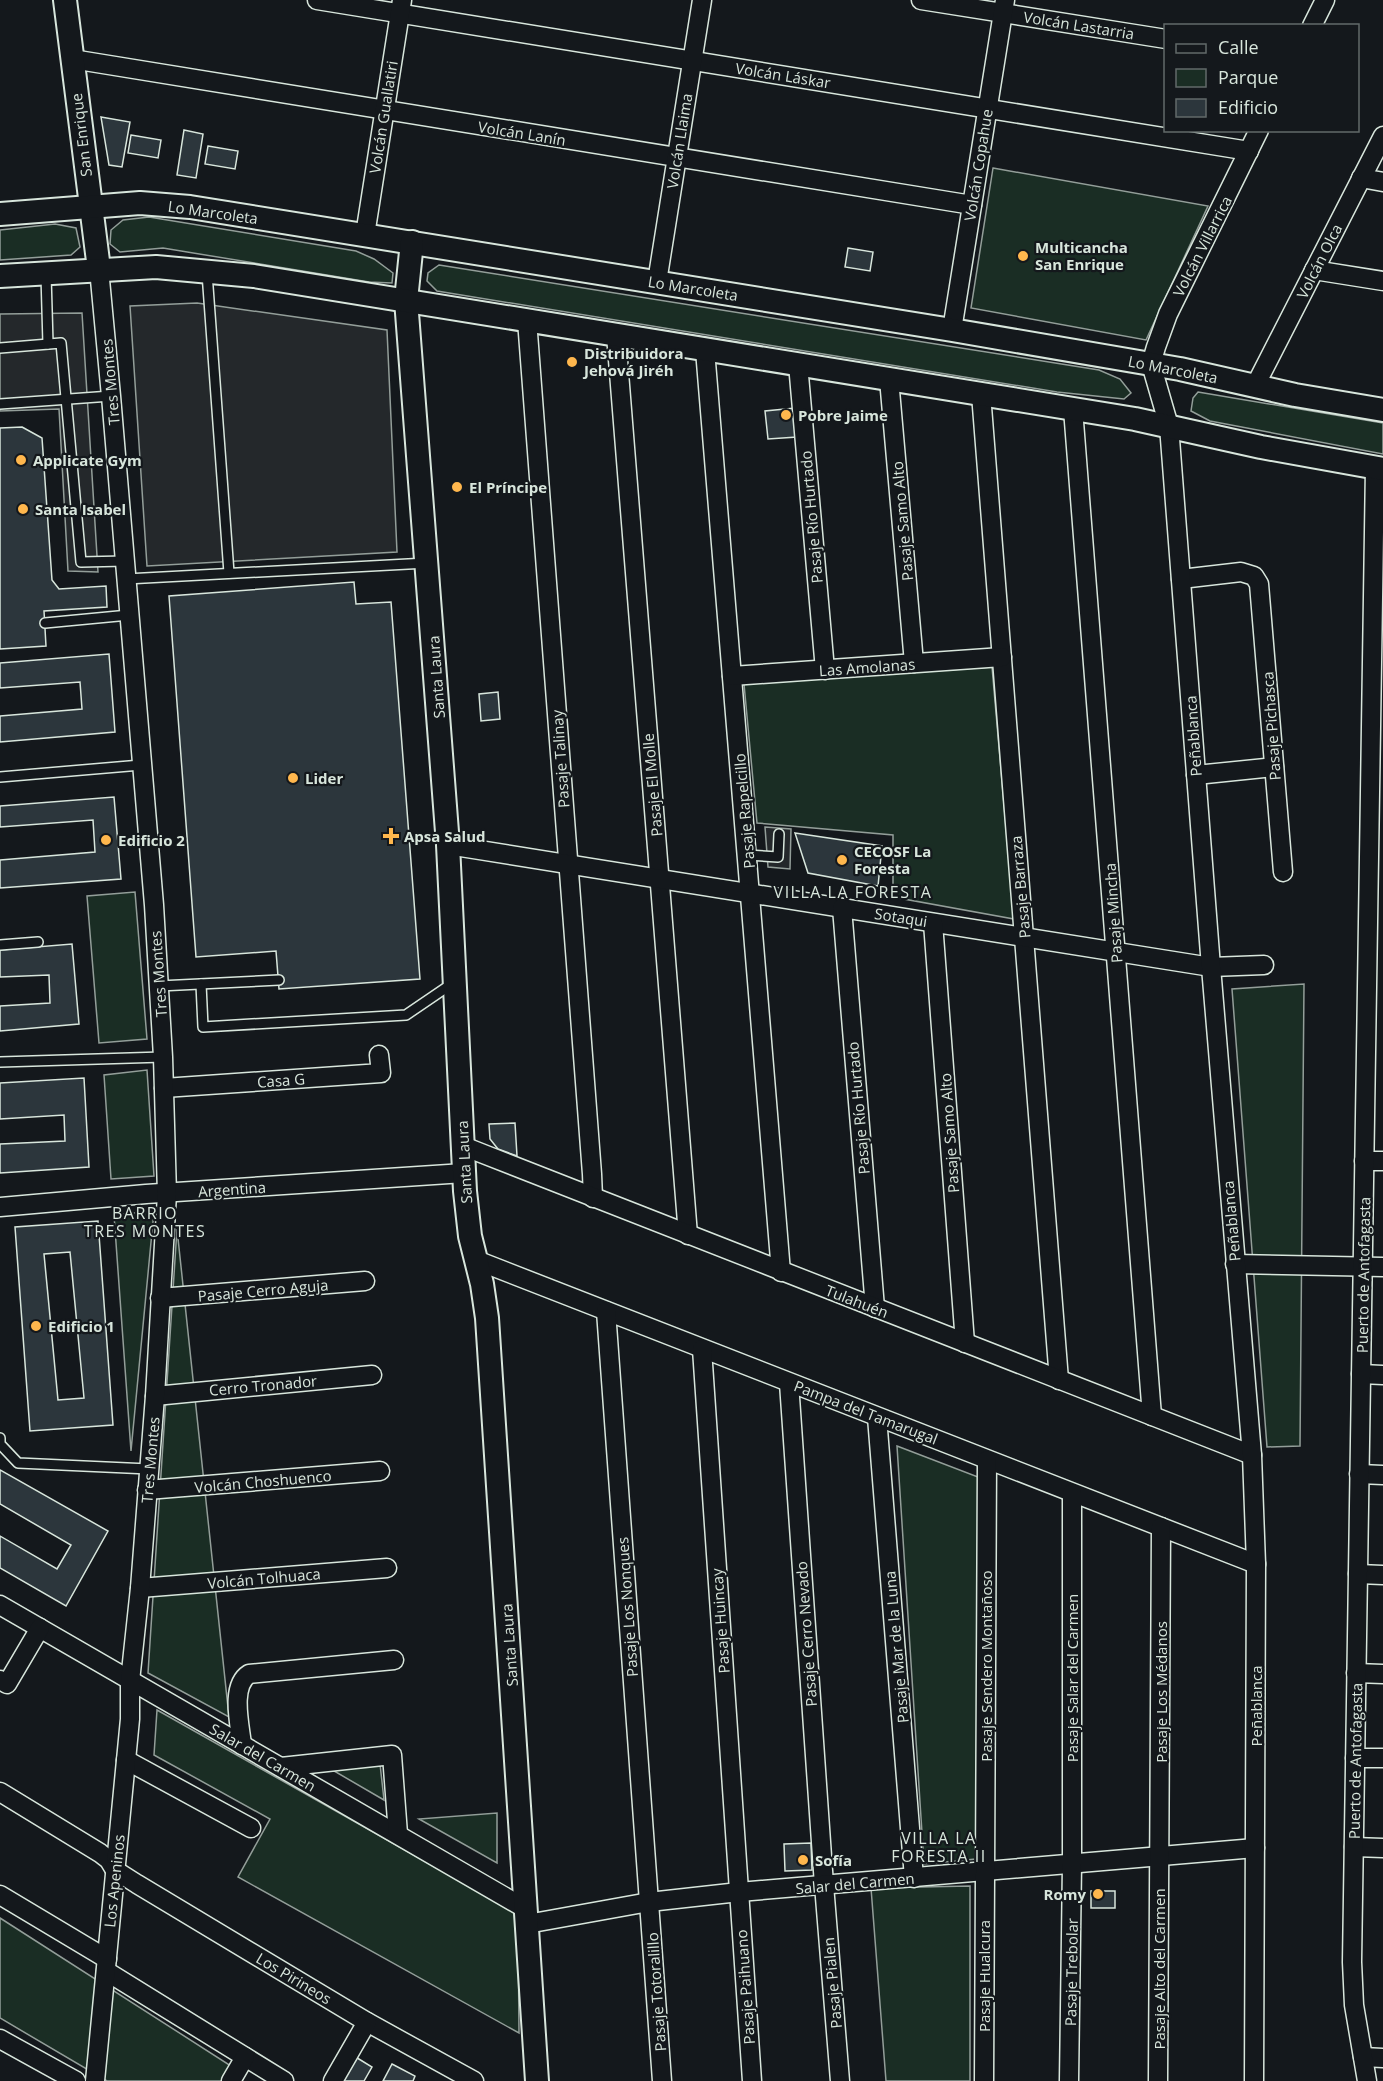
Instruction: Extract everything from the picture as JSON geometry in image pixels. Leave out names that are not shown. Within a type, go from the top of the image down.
[{"type":"street","name":"San Enrique","points":[[65,0],[99,269]]},
{"type":"street","name":"Volcán Láskar","points":[[317,0],[400,7],[692,60],[1249,151]]},
{"type":"street","name":"Volcán Llaima","points":[[657,282],[702,0]]},
{"type":"street","name":"Volcán Lastarria","points":[[921,0],[1004,7],[1164,39]]},
{"type":"street","points":[[1313,24],[1324,0]]},
{"type":"street","name":"Volcán Guallatiri","points":[[364,235],[400,7]]},
{"type":"street","name":"Volcán Copahue","points":[[952,330],[1004,7]]},
{"type":"street","name":"Volcán Lanín","points":[[72,59],[972,206]]},
{"type":"street","name":"Volcán Villarrica","points":[[1151,364],[1168,314],[1258,132]]},
{"type":"street","name":"Volcán Olca","points":[[1255,386],[1383,136]]},
{"type":"street","points":[[1361,178],[1383,182]]},
{"type":"street","name":"Lo Marcoleta","points":[[0,214],[140,203],[190,207],[952,330],[1180,369],[1295,395],[1383,410]]},
{"type":"street","name":"Santa Laura","points":[[412,242],[406,300],[448,845],[467,1218],[487,1318],[537,2081]]},
{"type":"street","points":[[0,276],[156,267],[254,276],[1073,409],[1379,468]]},
{"type":"street","name":"Tres Montes","points":[[99,269],[159,986],[167,1194],[155,1396],[140,1588],[130,1681]]},
{"type":"street","points":[[1314,270],[1383,281]]},
{"type":"street","name":"Pasaje Talinay","points":[[526,320],[592,1198]]},
{"type":"street","name":"Pasaje El Molle","points":[[616,335],[688,1235]]},
{"type":"street","name":"Pasaje Rapelcillo","points":[[705,350],[781,1272]]},
{"type":"street","name":"Pasaje Río Hurtado","points":[[798,364],[825,670]]},
{"type":"street","name":"Peñablanca","points":[[1151,364],[1169,426],[1210,967],[1252,1455],[1256,1564],[1254,2081]]},
{"type":"street","name":"Pasaje Samo Alto","points":[[889,379],[914,663]]},
{"type":"street","name":"Pasaje Barraza","points":[[981,394],[1059,1380]]},
{"type":"street","name":"Pasaje Mincha","points":[[1073,409],[1152,1416]]},
{"type":"street","name":"Puerto de Antofagasta","points":[[1367,2081],[1352,1984],[1364,1161],[1375,1060],[1379,468]]},
{"type":"street","name":"Pasaje Pichasca","points":[[1181,579],[1241,572],[1248,573],[1257,579],[1260,588],[1283,872]]},
{"type":"street","name":"Las Amolanas","points":[[732,676],[1002,657]]},
{"type":"street","points":[[1196,774],[1275,767]]},
{"type":"street","name":"Sotaqui","points":[[448,845],[1210,967],[1264,965]]},
{"type":"street","name":"Pasaje Río Hurtado","points":[[842,908],[875,1308]]},
{"type":"street","name":"Pasaje Samo Alto","points":[[933,923],[965,1343]]},
{"type":"street","name":"Casa G","points":[[164,1088],[381,1073],[379,1055]]},
{"type":"street","name":"Tulahuén","points":[[463,1146],[1252,1455]]},
{"type":"street","points":[[1364,1161],[1383,1161]]},
{"type":"street","name":"Argentina","points":[[0,1207],[464,1173]]},
{"type":"street","name":"Pampa del Tamarugal","points":[[476,1260],[1256,1564]]},
{"type":"street","points":[[1235,1264],[1383,1268]]},
{"type":"street","name":"Pasaje Cerro Aguja","points":[[160,1298],[365,1281]]},
{"type":"street","name":"Pasaje Los Nonques","points":[[606,1311],[649,1902]]},
{"type":"street","name":"Pasaje Huincay","points":[[702,1349],[739,1893]]},
{"type":"street","points":[[1361,1374],[1383,1375]]},
{"type":"street","name":"Cerro Tronador","points":[[155,1396],[372,1375]]},
{"type":"street","name":"Pasaje Cerro Nevado","points":[[789,1383],[824,1885]]},
{"type":"street","name":"Pasaje Mar de la Luna","points":[[877,1417],[915,1878]]},
{"type":"street","name":"Pasaje Sendero Montañoso","points":[[985,1871],[987,1460]]},
{"type":"street","name":"Volcán Choshuenco","points":[[147,1490],[380,1471]]},
{"type":"street","points":[[1359,1474],[1383,1475]]},
{"type":"street","name":"Pasaje Salar del Carmen","points":[[1071,1492],[1072,1864]]},
{"type":"street","name":"Pasaje Los Médanos","points":[[1160,1856],[1161,1527]]},
{"type":"street","name":"Volcán Tolhuaca","points":[[140,1588],[387,1568]]},
{"type":"street","points":[[1358,1574],[1383,1575]]},
{"type":"street","name":"Salar del Carmen","points":[[0,1605],[398,1834],[527,1917],[739,1893],[1256,1848]]},
{"type":"street","points":[[0,1680],[7,1684],[40,1628]]},
{"type":"street","points":[[242,1745],[237,1691],[241,1681],[249,1674],[394,1660]]},
{"type":"street","points":[[1356,1673],[1383,1674]]},
{"type":"street","name":"Los Apeninos","points":[[95,2081],[130,1719],[130,1681]]},
{"type":"street","points":[[281,1767],[392,1755],[398,1834]]},
{"type":"street","points":[[1355,1758],[1383,1758]]},
{"type":"street","points":[[126,1760],[251,1828]]},
{"type":"street","name":"Los Pirineos","points":[[0,1792],[100,1853],[109,1860],[115,1870],[367,2022],[474,2081]]},
{"type":"street","points":[[1354,1848],[1383,1848]]},
{"type":"street","name":"Pasaje Alto del Carmen","points":[[1158,2081],[1160,1856]]},
{"type":"street","name":"Pasaje Trebolar","points":[[1069,2081],[1072,1864]]},
{"type":"street","name":"Pasaje Hualcura","points":[[984,2081],[985,1871]]},
{"type":"street","name":"Pasaje Pialen","points":[[824,1885],[840,2081]]},
{"type":"street","name":"Pasaje Paihuano","points":[[739,1893],[752,2081]]},
{"type":"street","points":[[0,1895],[284,2081]]},
{"type":"street","name":"Pasaje Totoralillo","points":[[649,1902],[662,2081]]},
{"type":"street","points":[[333,2081],[367,2022]]},
{"type":"street","points":[[0,2039],[76,2081]]},
{"type":"street","points":[[231,2081],[245,2057]]},
{"type":"street","points":[[1363,2057],[1383,2058]]},
{"type":"street","points":[[436,2081],[446,2065]]},
{"type":"lane","points":[[207,270],[228,573]]},
{"type":"lane","points":[[46,272],[48,344]]},
{"type":"lane","points":[[0,348],[61,343],[81,562],[125,570],[228,573],[426,562]]},
{"type":"lane","points":[[0,404],[111,396]]},
{"type":"lane","points":[[45,623],[129,615]]},
{"type":"lane","points":[[0,777],[141,765]]},
{"type":"lane","points":[[747,855],[778,858],[779,834]]},
{"type":"lane","points":[[0,945],[38,942]]},
{"type":"lane","points":[[159,986],[279,980]]},
{"type":"lane","points":[[201,984],[203,1027],[406,1015],[455,982]]},
{"type":"lane","points":[[0,1062],[163,1057]]},
{"type":"lane","points":[[0,1438],[0,1444],[18,1463],[149,1469]]},
{"type":"green space","points":[[993,168],[1208,206],[1146,340],[971,308]]},
{"type":"green space","points":[[149,217],[356,251],[374,259],[393,273],[392,283],[369,282],[163,248],[120,252],[110,244],[111,230],[123,220]]},
{"type":"green space","points":[[55,224],[76,228],[80,247],[71,255],[0,260],[0,230]]},
{"type":"green space","points":[[439,265],[1099,370],[1120,379],[1131,393],[1124,399],[1057,392],[437,291],[427,281],[428,273]]},
{"type":"green space","points":[[1198,392],[1383,423],[1383,454],[1210,421],[1191,411],[1193,398]]},
{"type":"green space","points":[[992,667],[1014,919],[893,897],[893,835],[757,823],[744,684]]},
{"type":"green space","points":[[135,892],[147,1039],[99,1043],[87,896]]},
{"type":"green space","points":[[1304,984],[1300,1446],[1267,1447],[1232,989]]},
{"type":"green space","points":[[147,1070],[154,1176],[111,1179],[104,1075]]},
{"type":"green space","points":[[154,1211],[131,1451],[114,1215]]},
{"type":"green space","points":[[177,1229],[229,1717],[148,1673]]},
{"type":"green space","points":[[897,1446],[978,1477],[976,1859],[924,1864]]},
{"type":"green space","points":[[157,1710],[518,1914],[519,2033],[238,1877],[270,1819],[154,1755]]},
{"type":"green space","points":[[380,1764],[384,1800],[329,1768]]},
{"type":"green space","points":[[497,1813],[497,1863],[419,1819]]},
{"type":"green space","points":[[970,1886],[970,2081],[886,2081],[871,1888]]},
{"type":"green space","points":[[0,1918],[231,2066],[223,2081],[107,2081],[0,2018]]},
{"type":"shaded area","points":[[197,303],[387,330],[397,552],[147,566],[130,306]]},
{"type":"shaded area","points":[[82,313],[98,572],[68,571],[59,409],[0,411],[0,314]]},
{"type":"shaded area","points":[[765,827],[791,829],[790,869],[768,867]]},
{"type":"building","points":[[101,117],[130,122],[122,167],[109,165]]},
{"type":"building","points":[[184,130],[203,134],[196,178],[177,175]]},
{"type":"building","points":[[131,135],[161,140],[158,158],[128,153]]},
{"type":"building","points":[[208,146],[238,151],[235,169],[205,164]]},
{"type":"building","points":[[848,248],[873,252],[870,271],[845,267]]},
{"type":"building","points":[[795,408],[797,437],[768,439],[765,411]]},
{"type":"building","name":"Santa Isabel","points":[[22,427],[42,438],[52,580],[59,589],[106,586],[107,607],[44,611],[46,646],[0,649],[0,428]]},
{"type":"building","name":"Lider","points":[[354,582],[356,604],[391,602],[420,979],[279,989],[276,951],[196,957],[169,596]]},
{"type":"building","points":[[109,654],[115,732],[0,742],[0,716],[82,709],[80,682],[0,688],[0,663]]},
{"type":"building","points":[[498,692],[500,719],[481,721],[479,694]]},
{"type":"building","name":"Edificio 2","points":[[114,797],[121,879],[0,888],[0,860],[95,852],[93,820],[0,827],[0,806]]},
{"type":"building","name":"CECOSF La Foresta","points":[[795,833],[882,846],[878,886],[808,873]]},
{"type":"building","points":[[72,944],[79,1024],[0,1031],[0,1006],[50,1003],[49,975],[0,977],[0,950]]},
{"type":"building","points":[[84,1078],[89,1167],[0,1173],[0,1144],[65,1141],[64,1115],[0,1119],[0,1083]]},
{"type":"building","points":[[515,1123],[517,1156],[498,1149],[490,1139],[489,1124]]},
{"type":"building","name":"Edificio 1","points":[[98,1221],[113,1425],[30,1431],[15,1227]],"holes":[[[70,1252],[84,1398],[58,1400],[44,1254]]]},
{"type":"building","points":[[0,1470],[108,1531],[66,1606],[0,1568],[0,1536],[57,1569],[71,1545],[0,1504]]},
{"type":"building","points":[[811,1843],[812,1870],[785,1871],[784,1844]]},
{"type":"building","points":[[1091,1891],[1115,1891],[1115,1908],[1091,1908]]},
{"type":"building","points":[[354,2056],[372,2067],[364,2081],[339,2081]]},
{"type":"building","points":[[392,2064],[415,2076],[413,2081],[383,2081]]},
{"type":"place","name":"Multicancha San Enrique","points":[[1023,256]]},
{"type":"place","name":"Distribuidora Jehová Jiréh","points":[[572,362]]},
{"type":"place","name":"Pobre Jaime","points":[[786,415]]},
{"type":"place","name":"Applicate Gym","points":[[21,460]]},
{"type":"place","name":"El Príncipe","points":[[457,487]]},
{"type":"place","name":"Santa Isabel","points":[[23,509]]},
{"type":"place","name":"Lider","points":[[293,778]]},
{"type":"place","name":"Apsa Salud","points":[[391,836]]},
{"type":"place","name":"Edificio 2","points":[[106,840]]},
{"type":"place","name":"CECOSF La Foresta","points":[[842,860]]},
{"type":"place","name":"Edificio 1","points":[[36,1326]]},
{"type":"place","name":"Sofía","points":[[803,1860]]},
{"type":"place","name":"Romy","points":[[1098,1894]]},
{"type":"district","name":"VILLA LA FORESTA","points":[[853,892]]},
{"type":"district","name":"BARRIO TRES MONTES","points":[[145,1222]]},
{"type":"district","name":"VILLA LA FORESTA II","points":[[939,1847]]}]
